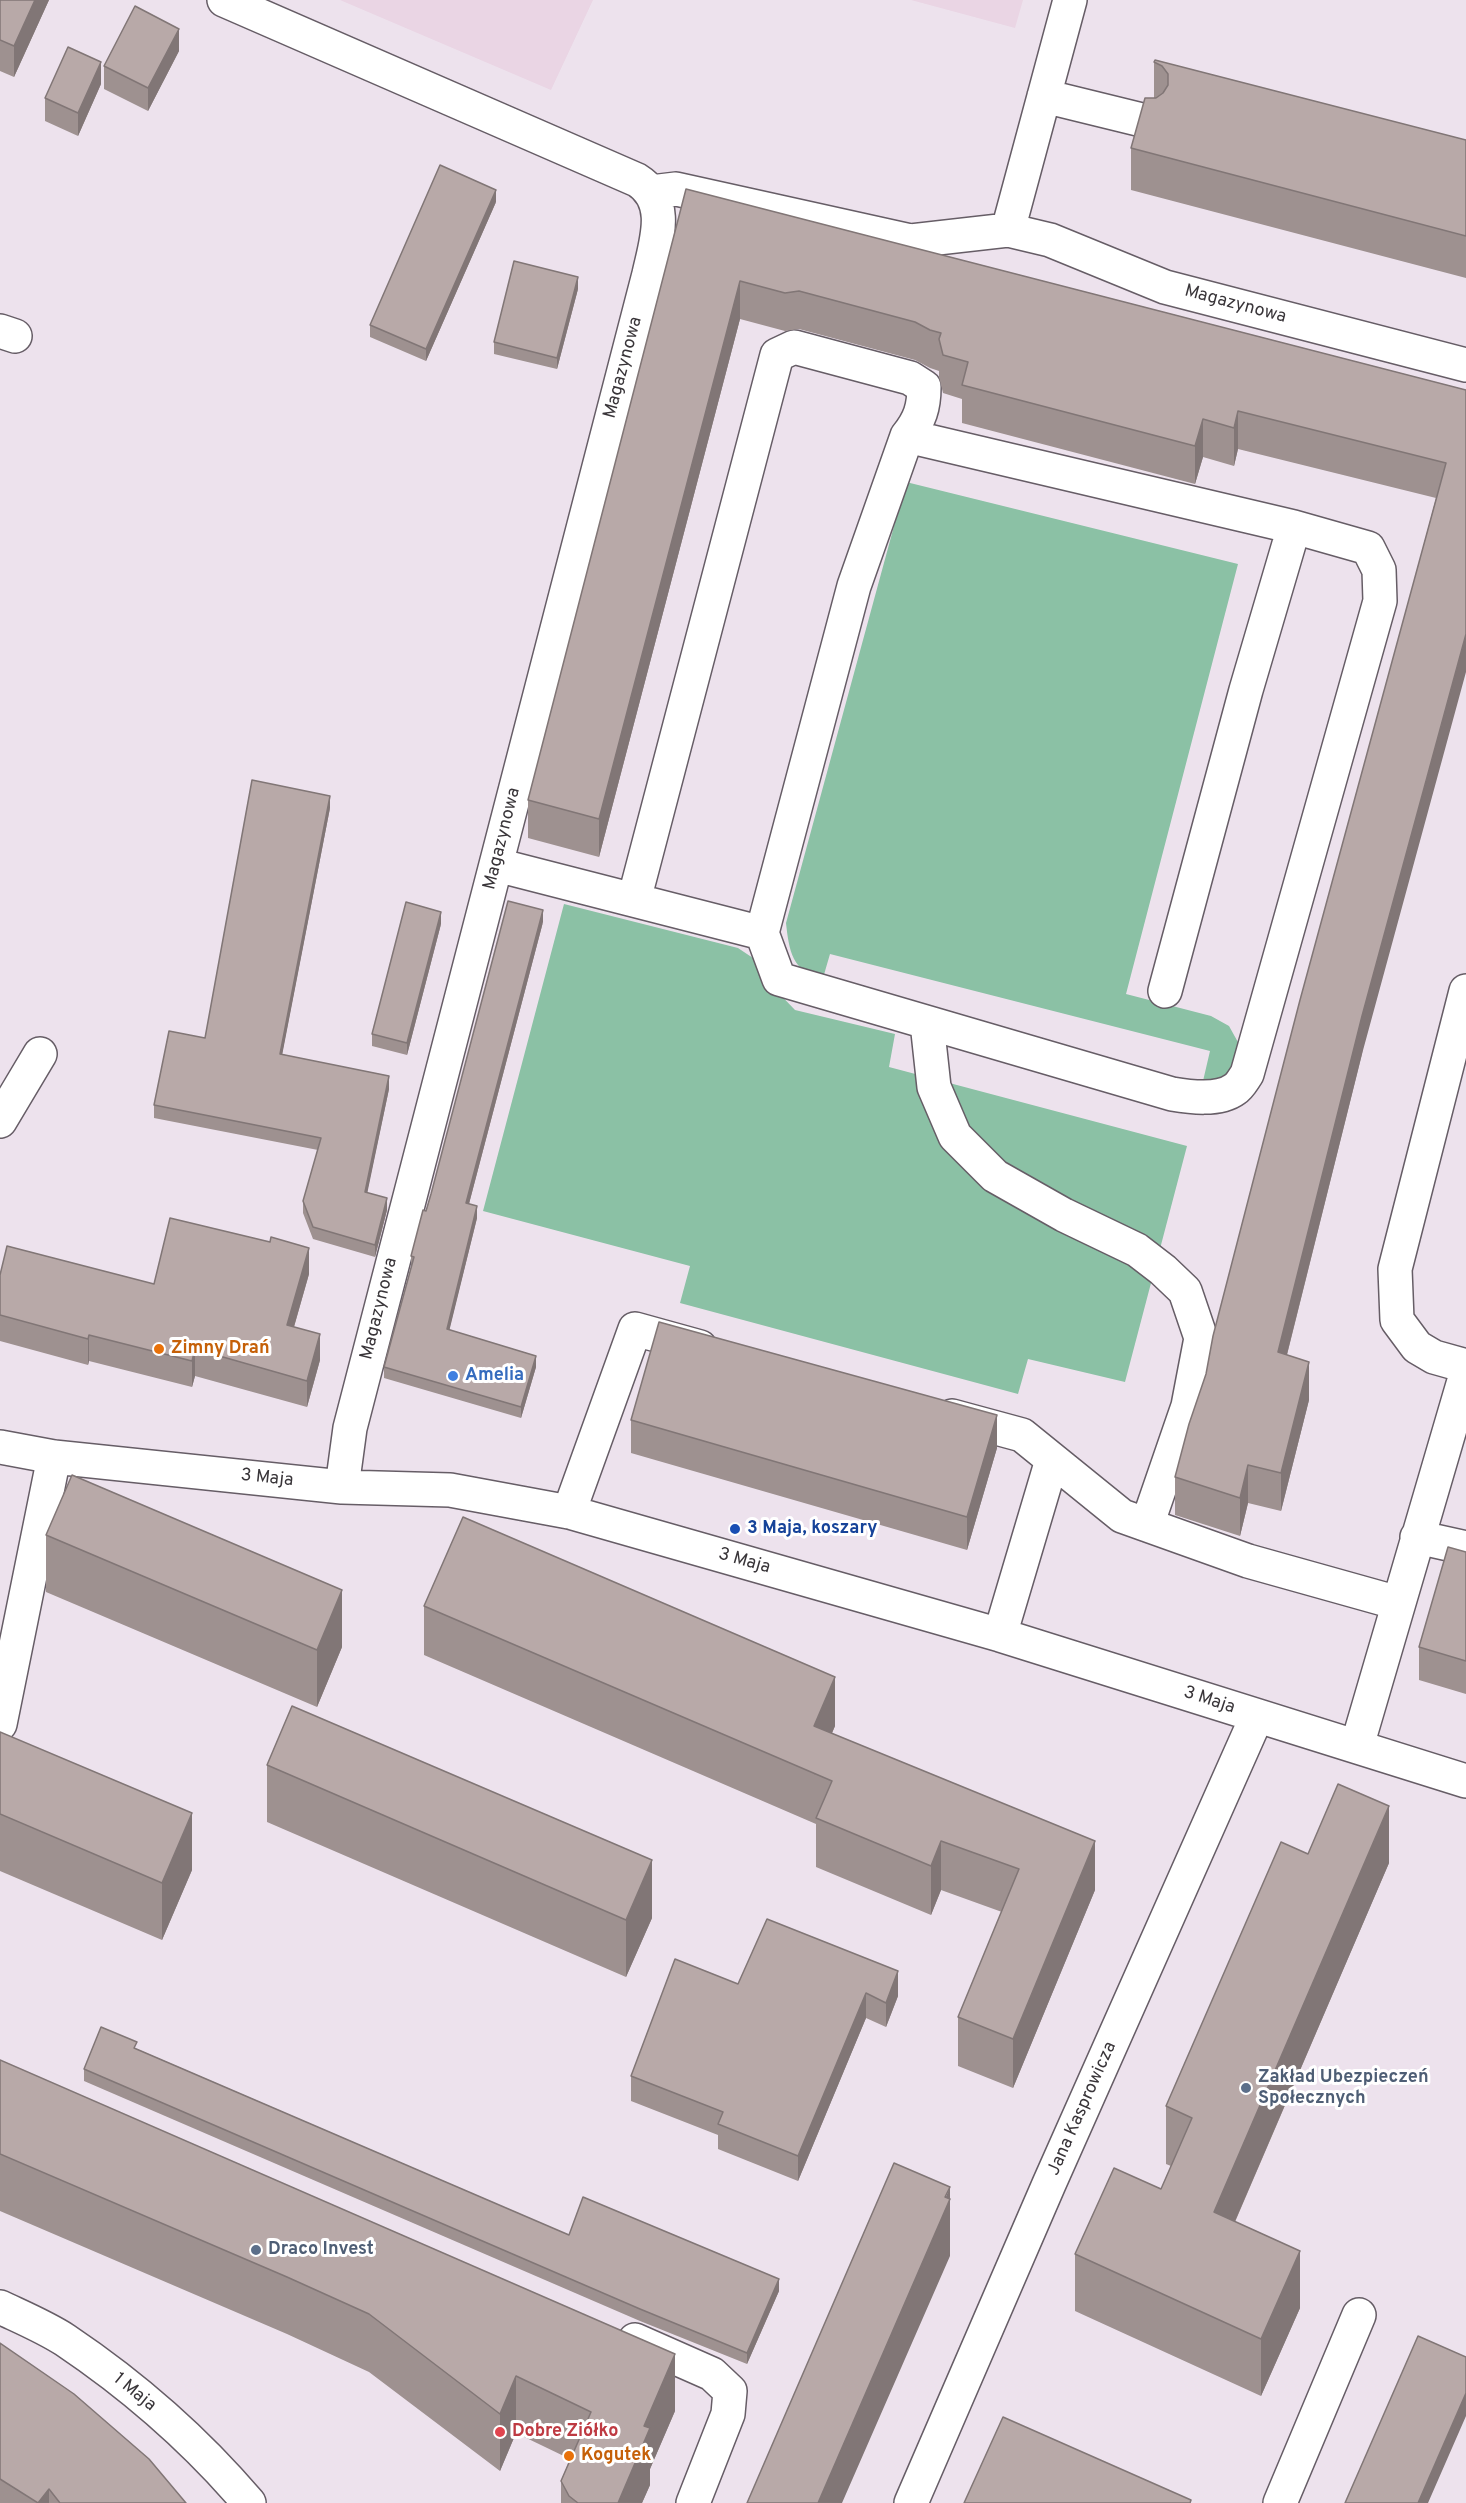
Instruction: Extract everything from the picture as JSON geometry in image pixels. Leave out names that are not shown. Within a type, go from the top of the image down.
[{"type":"street","points":[[224,0],[629,176],[645,185],[651,192]]},
{"type":"street","points":[[1008,230],[1070,0]]},
{"type":"street","points":[[1044,96],[1150,122]]},
{"type":"street","name":"Magazynowa","points":[[342,1487],[350,1428],[649,274],[659,220],[659,211],[651,192],[676,189],[911,241],[1008,230],[1050,240],[1165,286],[1466,365]]},
{"type":"street","points":[[634,900],[777,355],[794,347],[910,378],[924,387],[924,403],[919,421],[908,436],[854,586],[762,933],[779,979],[1172,1094],[1194,1097],[1216,1095],[1235,1090],[1248,1074],[1380,601],[1379,570],[1368,548],[1294,527],[908,436]]},
{"type":"street","points":[[1165,991],[1246,690],[1294,527]]},
{"type":"street","points":[[496,865],[762,933]]},
{"type":"street","points":[[1466,991],[1395,1269],[1397,1320],[1417,1347],[1434,1357],[1466,1366]]},
{"type":"street","points":[[927,1023],[934,1087],[955,1136],[995,1176],[1064,1215],[1137,1250],[1185,1291],[1201,1338],[1188,1406],[1147,1525]]},
{"type":"street","points":[[0,1120],[40,1054]]},
{"type":"street","points":[[569,1512],[636,1329],[726,1354]]},
{"type":"street","points":[[1356,1746],[1466,1374]]},
{"type":"street","points":[[920,1407],[1022,1435],[1122,1516],[1248,1561],[1398,1603]]},
{"type":"street","name":"3 Maja","points":[[0,1448],[54,1457],[342,1487],[450,1490],[569,1512],[1000,1635],[1466,1781]]},
{"type":"street","points":[[0,1724],[54,1457]]},
{"type":"street","points":[[1000,1635],[1052,1460]]},
{"type":"street","points":[[1417,1537],[1466,1548]]},
{"type":"street","name":"Jana Kasprowicza","points":[[912,2503],[1054,2173],[1257,1716]]},
{"type":"street","name":"1 Maja","points":[[0,2307],[64,2339],[120,2381],[156,2410],[224,2473],[249,2503]]},
{"type":"street","points":[[1280,2503],[1359,2315]]},
{"type":"street","points":[[611,2330],[711,2374],[730,2391],[728,2414],[693,2503]]},
{"type":"shaded area","points":[[340,0],[593,0],[551,90]]},
{"type":"shaded area","points":[[911,0],[1023,0],[1015,28]]},
{"type":"green space","points":[[906,482],[1238,564],[1126,994],[1211,1016],[1229,1026],[1239,1044],[1233,1067],[1226,1075],[1203,1081],[1210,1051],[830,954],[823,978],[805,971],[794,959],[786,923]]},
{"type":"green space","points":[[564,904],[738,948],[756,960],[771,985],[795,1010],[895,1034],[889,1067],[1187,1146],[1125,1382],[1028,1359],[1018,1394],[680,1303],[690,1266],[483,1211]]},
{"type":"building","points":[[0,0],[35,0],[14,46],[0,40]]},
{"type":"building","points":[[135,6],[179,29],[148,88],[104,66]]},
{"type":"building","points":[[68,47],[101,62],[78,113],[45,98]]},
{"type":"building","points":[[1155,60],[1466,140],[1466,236],[1131,148],[1145,98],[1156,98],[1168,85],[1168,74],[1162,66],[1154,62]]},
{"type":"building","points":[[440,165],[496,190],[426,349],[370,325]]},
{"type":"building","points":[[686,189],[1466,390],[1466,634],[1362,1016],[1278,1352],[1309,1362],[1281,1473],[1248,1465],[1240,1498],[1175,1477],[1189,1424],[1206,1374],[1213,1336],[1300,1000],[1446,463],[1238,411],[1234,428],[1203,419],[1195,446],[962,385],[968,362],[943,355],[939,339],[941,333],[915,322],[799,291],[785,293],[740,281],[599,819],[528,800]]},
{"type":"building","points":[[514,261],[578,277],[557,358],[494,342]]},
{"type":"building","points":[[252,780],[330,796],[280,1054],[389,1076],[365,1192],[387,1198],[375,1245],[313,1227],[303,1201],[321,1138],[154,1105],[169,1031],[205,1038]]},
{"type":"building","points":[[508,901],[543,910],[466,1203],[477,1206],[447,1329],[536,1356],[521,1407],[384,1367],[414,1257],[411,1256],[423,1210],[426,1211],[431,1194]]},
{"type":"building","points":[[406,902],[441,912],[407,1043],[372,1034]]},
{"type":"building","points":[[170,1218],[270,1242],[271,1237],[309,1248],[287,1325],[320,1334],[307,1381],[195,1349],[192,1361],[89,1335],[88,1339],[0,1315],[0,1275],[7,1246],[154,1284]]},
{"type":"building","points":[[659,1322],[997,1415],[967,1517],[631,1420]]},
{"type":"building","points":[[72,1475],[342,1590],[317,1650],[46,1535]]},
{"type":"building","points":[[463,1517],[835,1677],[814,1726],[1095,1841],[1013,2039],[958,2017],[1019,1869],[941,1841],[931,1866],[816,1818],[832,1781],[424,1606]]},
{"type":"building","points":[[1448,1547],[1466,1552],[1466,1661],[1419,1647]]},
{"type":"building","points":[[292,1706],[652,1860],[626,1920],[267,1765]]},
{"type":"building","points":[[0,1732],[192,1813],[162,1883],[0,1814]]},
{"type":"building","points":[[1338,1784],[1389,1806],[1214,2212],[1300,2251],[1261,2339],[1075,2254],[1114,2168],[1161,2189],[1192,2118],[1166,2106],[1281,1842],[1308,1854]]},
{"type":"building","points":[[767,1919],[898,1971],[886,2003],[866,1993],[798,2156],[718,2124],[723,2112],[631,2076],[675,1959],[738,1984]]},
{"type":"building","points":[[101,2027],[137,2042],[134,2048],[569,2235],[583,2197],[779,2279],[747,2353],[84,2069]]},
{"type":"building","points":[[0,2060],[675,2354],[644,2426],[650,2428],[618,2503],[578,2503],[569,2496],[561,2481],[591,2412],[516,2376],[500,2414],[369,2314],[0,2154]]},
{"type":"building","points":[[894,2163],[950,2187],[945,2197],[950,2199],[818,2503],[747,2503]]},
{"type":"building","points":[[1418,2336],[1466,2357],[1466,2393],[1418,2503],[1345,2503]]},
{"type":"building","points":[[0,2343],[74,2394],[149,2459],[186,2503],[60,2503],[49,2489],[38,2503],[0,2479]]},
{"type":"building","points":[[1003,2417],[1191,2500],[1190,2503],[964,2503]]},
{"type":"place","name":"Zimny Drań","points":[[159,1349]]},
{"type":"place","name":"Amelia","points":[[453,1376]]},
{"type":"place","name":"3 Maja, koszary","points":[[735,1529]]},
{"type":"place","name":"Zakład Ubezpieczeń Społecznych","points":[[1246,2088]]},
{"type":"place","name":"Draco Invest","points":[[256,2250]]},
{"type":"place","name":"Dobre Ziółko","points":[[500,2432]]},
{"type":"place","name":"Kogutek","points":[[569,2456]]}]
